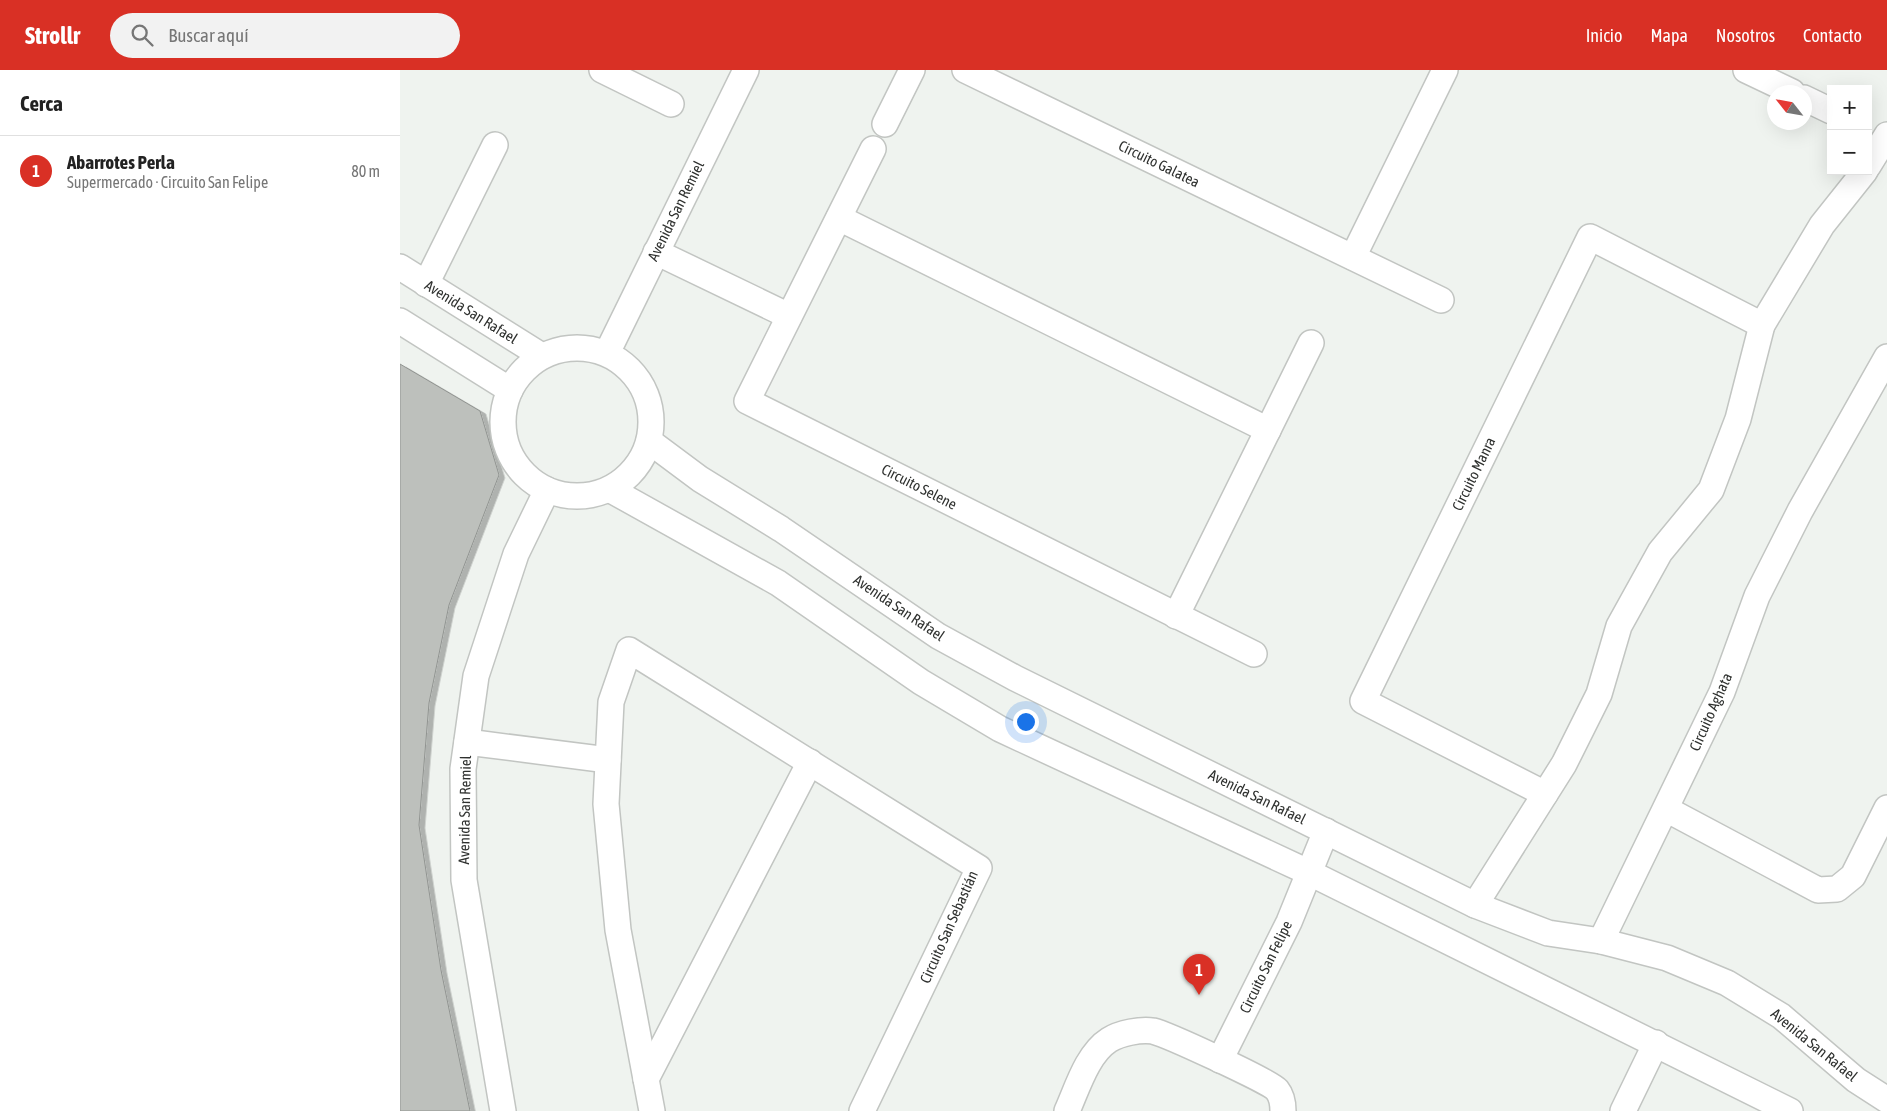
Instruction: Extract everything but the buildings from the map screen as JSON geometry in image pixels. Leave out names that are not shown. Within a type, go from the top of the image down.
[{"type":"street","points":[[602,70],[671,104]]},
{"type":"street","name":"Avenida San Remiel","points":[[607,353],[746,70]]},
{"type":"street","points":[[885,124],[912,70]]},
{"type":"street","name":"Circuito Galatea","points":[[965,70],[1441,300]]},
{"type":"street","points":[[1353,257],[1445,70]]},
{"type":"street","points":[[1746,70],[1777,85]]},
{"type":"street","points":[[1812,102],[1827,109]]},
{"type":"street","points":[[1872,155],[1880,134]]},
{"type":"street","points":[[426,284],[495,145]]},
{"type":"street","name":"Circuito Selene","points":[[873,149],[747,401],[1254,654]]},
{"type":"street","points":[[1475,905],[1564,764],[1600,694],[1619,626],[1660,552],[1710,490],[1738,419],[1762,325],[1822,225],[1862,175]]},
{"type":"street","points":[[839,218],[1268,430]]},
{"type":"street","name":"Circuito Manra","points":[[1545,794],[1363,701],[1590,238],[1762,325]]},
{"type":"street","points":[[656,252],[790,316]]},
{"type":"street","name":"Avenida San Rafael","points":[[400,267],[542,356]]},
{"type":"street","points":[[400,321],[510,390]]},
{"type":"street","points":[[1176,616],[1310,343]]},
{"type":"street","points":[[564,348],[588,348],[607,353],[630,369],[645,390],[651,415],[649,440],[638,464],[611,490],[572,496],[546,490],[527,477],[512,459],[504,437],[503,413],[510,390],[523,371],[542,356],[564,348]]},
{"type":"street","name":"Circuito Aghata","points":[[1601,941],[1722,692],[1757,596],[1800,511],[1887,357]]},
{"type":"street","name":"Avenida San Rafael","points":[[649,440],[700,479],[782,529],[938,636],[1015,678],[1475,905],[1548,933],[1601,941],[1667,958],[1726,983],[1781,1016],[1856,1080],[1887,1100]]},
{"type":"street","name":"Avenida San Remiel","points":[[503,1111],[464,880],[463,769],[476,676],[516,554],[546,490]]},
{"type":"street","points":[[611,490],[778,583],[921,682],[1000,729],[1308,872],[1790,1111]]},
{"type":"street","name":"Circuito San Sebastián","points":[[652,1111],[618,930],[606,804],[611,702],[629,650],[979,868],[862,1111]]},
{"type":"street","points":[[467,742],[608,760]]},
{"type":"street","points":[[646,1079],[810,762]]},
{"type":"street","points":[[1666,810],[1818,890],[1837,889],[1853,876],[1887,808]]},
{"type":"street","name":"Circuito San Felipe","points":[[1220,1060],[1289,922],[1326,831]]},
{"type":"street","points":[[1067,1111],[1093,1057],[1109,1040],[1138,1030],[1154,1031],[1220,1060],[1276,1089],[1283,1103],[1283,1111]]},
{"type":"street","points":[[1623,1111],[1656,1043]]},
{"type":"place","name":"Abarrotes Perla","points":[[1199,995]]}]
